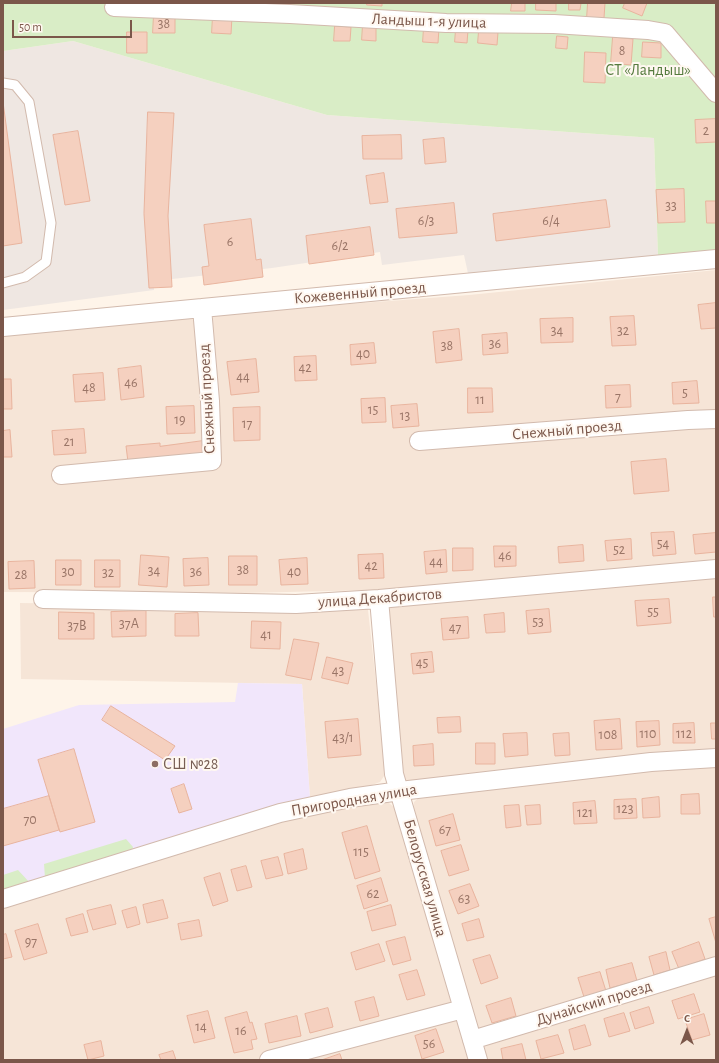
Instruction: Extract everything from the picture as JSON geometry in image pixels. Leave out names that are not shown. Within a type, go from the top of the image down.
[{"type":"street","name":"Ландыш 1-я улица","points":[[114,7],[290,14],[446,23],[554,24],[648,30],[665,34],[716,93]]},
{"type":"street","name":"Кожевенный проезд","points":[[3,327],[716,259]]},
{"type":"street","name":"Снежный проезд","points":[[61,475],[212,461],[210,401],[202,308]]},
{"type":"street","name":"Снежный проезд","points":[[418,441],[716,419]]},
{"type":"street","name":"улица Декабристов","points":[[43,600],[296,604],[379,599],[716,569]]},
{"type":"street","name":"Белорусская улица","points":[[379,599],[394,774],[400,790],[478,1060]]},
{"type":"street","name":"Пригородная улица","points":[[3,899],[280,813],[350,798],[400,790],[651,762],[716,758]]},
{"type":"street","name":"Дунайский проезд","points":[[472,1040],[716,966]]},
{"type":"street","points":[[269,1060],[463,1009]]},
{"type":"lane","points":[[3,83],[15,85],[29,102],[51,224],[46,262],[25,277],[3,283]]},
{"type":"shaded area","points":[[73,41],[327,115],[654,138],[658,256],[469,278],[464,255],[382,265],[380,252],[272,268],[154,281],[154,290],[3,310],[3,51]]},
{"type":"shaded area","points":[[716,270],[716,563],[377,590],[241,593],[3,592],[3,334],[190,316],[469,295]]},
{"type":"shaded area","points":[[716,572],[716,752],[407,783],[401,777],[384,602]]},
{"type":"shaded area","points":[[367,601],[386,773],[380,782],[369,786],[310,798],[302,684],[21,679],[20,603],[295,607]]},
{"type":"shaded area","name":"СШ №28","points":[[238,683],[302,684],[310,798],[3,891],[3,729],[79,705],[235,702]]},
{"type":"shaded area","points":[[716,763],[716,1060],[485,1060],[413,811],[414,802],[425,792]]},
{"type":"shaded area","points":[[379,801],[389,803],[395,808],[473,1060],[3,1060],[3,905],[285,821],[348,804]]},
{"type":"green space","name":"СТ «Ландыш»","points":[[3,3],[716,3],[716,250],[658,256],[654,138],[327,115],[73,41],[3,51]]},
{"type":"green space","points":[[126,839],[133,847],[132,851],[45,878],[44,864]]},
{"type":"green space","points":[[18,870],[30,883],[3,892],[3,875]]},
{"type":"building","points":[[367,3],[382,3],[382,6],[367,5]]},
{"type":"building","points":[[512,3],[525,3],[525,11],[511,11]]},
{"type":"building","points":[[536,3],[556,3],[556,11],[536,10]]},
{"type":"building","points":[[569,3],[581,3],[580,10],[569,10]]},
{"type":"building","points":[[588,3],[605,3],[604,18],[587,18]]},
{"type":"building","points":[[625,3],[647,3],[642,16],[623,8]]},
{"type":"building","points":[[154,14],[175,15],[175,33],[153,33]]},
{"type":"building","points":[[213,15],[232,16],[231,34],[212,33]]},
{"type":"building","points":[[363,24],[376,25],[376,41],[362,40]]},
{"type":"building","points":[[335,26],[351,27],[350,41],[334,41]]},
{"type":"building","points":[[424,27],[439,28],[438,43],[423,42]]},
{"type":"building","points":[[456,29],[468,30],[467,43],[455,42]]},
{"type":"building","points":[[479,31],[498,32],[497,45],[478,43]]},
{"type":"building","points":[[127,32],[147,32],[147,53],[127,53]]},
{"type":"building","points":[[557,36],[568,37],[567,49],[556,48]]},
{"type":"building","points":[[613,37],[633,39],[631,65],[611,63]]},
{"type":"building","points":[[643,42],[661,43],[661,58],[642,57]]},
{"type":"building","points":[[585,52],[606,53],[605,83],[584,82]]},
{"type":"building","points":[[3,102],[22,243],[3,246]]},
{"type":"building","points":[[148,112],[174,113],[168,216],[172,287],[149,288],[144,214]]},
{"type":"building","points":[[716,119],[716,142],[696,143],[695,120]]},
{"type":"building","points":[[78,131],[90,201],[65,205],[53,135]]},
{"type":"building","points":[[401,135],[402,159],[363,159],[362,136]]},
{"type":"building","points":[[444,138],[446,162],[425,164],[423,140]]},
{"type":"building","points":[[384,173],[388,202],[370,204],[366,176]]},
{"type":"building","points":[[684,189],[685,222],[658,223],[656,190]]},
{"type":"building","points":[[606,200],[610,227],[496,241],[493,214]]},
{"type":"building","points":[[706,201],[716,201],[716,223],[707,223]]},
{"type":"building","points":[[454,203],[457,233],[399,238],[396,209]]},
{"type":"building","points":[[251,219],[256,260],[261,259],[263,277],[204,285],[202,267],[209,266],[204,225]]},
{"type":"building","points":[[370,227],[374,255],[309,264],[306,236]]},
{"type":"building","points":[[716,303],[716,328],[701,329],[698,305]]},
{"type":"building","points":[[634,316],[636,345],[612,346],[610,317]]},
{"type":"building","points":[[573,318],[573,342],[541,343],[540,319]]},
{"type":"building","points":[[459,329],[462,360],[436,363],[433,332]]},
{"type":"building","points":[[507,333],[508,353],[483,355],[482,335]]},
{"type":"building","points":[[374,343],[376,363],[351,365],[350,345]]},
{"type":"building","points":[[316,356],[317,380],[295,381],[294,357]]},
{"type":"building","points":[[256,359],[259,392],[231,395],[227,362]]},
{"type":"building","points":[[141,366],[144,397],[121,400],[118,369]]},
{"type":"building","points":[[103,373],[105,400],[75,402],[73,375]]},
{"type":"building","points":[[3,379],[11,379],[12,409],[3,409]]},
{"type":"building","points":[[697,381],[699,403],[673,404],[672,383]]},
{"type":"building","points":[[630,385],[631,407],[606,408],[605,386]]},
{"type":"building","points":[[468,388],[492,388],[493,412],[468,413]]},
{"type":"building","points":[[385,398],[386,422],[362,423],[361,399]]},
{"type":"building","points":[[417,404],[419,426],[393,428],[391,406]]},
{"type":"building","points":[[194,406],[195,433],[167,434],[166,407]]},
{"type":"building","points":[[260,407],[260,440],[234,441],[233,408]]},
{"type":"building","points":[[84,429],[86,453],[54,455],[52,431]]},
{"type":"building","points":[[10,430],[12,457],[3,457],[3,431]]},
{"type":"building","points":[[203,441],[204,453],[128,462],[126,446],[160,443],[160,446]]},
{"type":"building","points":[[666,459],[669,491],[634,494],[631,462]]},
{"type":"building","points":[[674,532],[676,554],[653,556],[651,533]]},
{"type":"building","points":[[716,533],[716,552],[695,554],[693,535]]},
{"type":"building","points":[[631,539],[632,559],[607,561],[605,541]]},
{"type":"building","points":[[583,545],[584,561],[559,563],[558,547]]},
{"type":"building","points":[[494,546],[516,546],[516,566],[495,567]]},
{"type":"building","points":[[453,548],[473,548],[473,570],[453,571]]},
{"type":"building","points":[[446,550],[447,572],[426,574],[424,552]]},
{"type":"building","points":[[383,554],[384,578],[359,579],[358,555]]},
{"type":"building","points":[[141,555],[169,557],[167,587],[139,585]]},
{"type":"building","points":[[229,556],[257,556],[257,585],[229,585]]},
{"type":"building","points":[[208,558],[209,585],[184,586],[183,559]]},
{"type":"building","points":[[307,558],[308,584],[281,585],[279,560]]},
{"type":"building","points":[[56,560],[81,560],[81,585],[56,585]]},
{"type":"building","points":[[95,560],[120,560],[120,587],[95,587]]},
{"type":"building","points":[[34,561],[35,588],[9,589],[8,562]]},
{"type":"building","points":[[713,597],[716,597],[716,617],[714,617]]},
{"type":"building","points":[[669,599],[671,623],[637,626],[635,601]]},
{"type":"building","points":[[549,609],[551,632],[528,634],[526,611]]},
{"type":"building","points":[[146,611],[146,636],[112,637],[111,612]]},
{"type":"building","points":[[59,612],[94,613],[94,639],[59,639]]},
{"type":"building","points":[[198,613],[199,636],[175,636],[175,614]]},
{"type":"building","points":[[504,613],[505,632],[486,633],[484,615]]},
{"type":"building","points":[[468,617],[469,638],[443,640],[441,619]]},
{"type":"building","points":[[252,621],[281,622],[280,649],[251,648]]},
{"type":"building","points":[[294,639],[319,643],[311,680],[286,675]]},
{"type":"building","points":[[432,652],[434,672],[413,674],[411,654]]},
{"type":"building","points":[[327,657],[353,663],[348,684],[322,678]]},
{"type":"building","points":[[111,706],[175,746],[165,760],[102,720]]},
{"type":"building","points":[[460,717],[461,732],[438,733],[437,718]]},
{"type":"building","points":[[358,719],[361,755],[328,758],[325,722]]},
{"type":"building","points":[[620,719],[622,749],[596,750],[594,721]]},
{"type":"building","points":[[659,721],[660,745],[637,747],[636,722]]},
{"type":"building","points":[[694,723],[695,743],[673,743],[673,724]]},
{"type":"building","points":[[711,723],[716,723],[716,739],[712,739]]},
{"type":"building","points":[[527,733],[528,755],[505,757],[503,734]]},
{"type":"building","points":[[569,733],[570,755],[555,756],[553,734]]},
{"type":"building","points":[[476,743],[495,743],[495,764],[476,764]]},
{"type":"building","points":[[433,744],[434,765],[414,766],[413,746]]},
{"type":"building","points":[[74,749],[95,822],[60,832],[38,760]]},
{"type":"building","points":[[184,784],[192,809],[179,813],[171,789]]},
{"type":"building","points":[[699,794],[700,814],[681,814],[681,795]]},
{"type":"building","points":[[49,796],[59,830],[3,846],[3,809]]},
{"type":"building","points":[[659,797],[660,817],[643,818],[642,799]]},
{"type":"building","points":[[636,799],[637,818],[614,819],[614,800]]},
{"type":"building","points":[[595,801],[597,823],[574,824],[573,803]]},
{"type":"building","points":[[519,805],[521,826],[506,828],[504,806]]},
{"type":"building","points":[[540,805],[541,824],[527,825],[525,806]]},
{"type":"building","points":[[453,814],[460,840],[436,846],[429,821]]},
{"type":"building","points":[[367,826],[380,871],[355,879],[342,833]]},
{"type":"building","points":[[461,845],[469,870],[449,876],[441,851]]},
{"type":"building","points":[[303,849],[307,869],[288,874],[284,854]]},
{"type":"building","points":[[278,857],[283,875],[266,879],[261,861]]},
{"type":"building","points":[[246,866],[252,887],[237,891],[231,870]]},
{"type":"building","points":[[220,873],[228,901],[213,906],[204,878]]},
{"type":"building","points":[[381,878],[388,901],[364,909],[357,886]]},
{"type":"building","points":[[470,884],[479,906],[458,914],[449,891]]},
{"type":"building","points":[[163,900],[168,918],[147,923],[143,905]]},
{"type":"building","points":[[111,905],[116,924],[93,930],[87,911]]},
{"type":"building","points":[[391,905],[396,925],[372,931],[367,912]]},
{"type":"building","points":[[136,907],[140,924],[127,928],[122,911]]},
{"type":"building","points":[[83,914],[88,932],[71,936],[66,919]]},
{"type":"building","points":[[716,917],[716,943],[709,919]]},
{"type":"building","points":[[479,919],[484,937],[467,941],[462,924]]},
{"type":"building","points":[[199,920],[202,936],[181,940],[178,924]]},
{"type":"building","points":[[38,924],[47,953],[24,960],[15,931]]},
{"type":"building","points":[[6,934],[12,957],[3,959],[3,935]]},
{"type":"building","points":[[405,937],[411,960],[393,965],[386,942]]},
{"type":"building","points":[[699,942],[705,959],[679,969],[672,952]]},
{"type":"building","points":[[379,944],[385,961],[356,970],[351,953]]},
{"type":"building","points":[[666,952],[670,970],[654,975],[649,957]]},
{"type":"building","points":[[490,955],[498,978],[481,984],[473,960]]},
{"type":"building","points":[[632,963],[637,981],[610,988],[606,970]]},
{"type":"building","points":[[417,970],[425,995],[407,1000],[399,975]]},
{"type":"building","points":[[600,972],[606,991],[584,997],[578,978]]},
{"type":"building","points":[[694,994],[700,1012],[678,1019],[672,1001]]},
{"type":"building","points":[[374,997],[379,1016],[360,1021],[355,1002]]},
{"type":"building","points":[[511,998],[516,1016],[492,1023],[486,1006]]},
{"type":"building","points":[[649,1007],[654,1023],[635,1029],[630,1013]]},
{"type":"building","points":[[328,1008],[333,1027],[310,1033],[305,1014]]},
{"type":"building","points":[[208,1011],[215,1038],[194,1043],[187,1016]]},
{"type":"building","points":[[247,1012],[250,1023],[252,1022],[257,1039],[251,1040],[253,1049],[234,1053],[225,1018]]},
{"type":"building","points":[[624,1013],[630,1031],[609,1037],[604,1019]]},
{"type":"building","points":[[704,1014],[710,1035],[692,1040],[685,1020]]},
{"type":"building","points":[[297,1016],[301,1036],[269,1043],[265,1024]]},
{"type":"building","points":[[585,1025],[591,1045],[574,1050],[569,1030]]},
{"type":"building","points":[[436,1029],[444,1052],[422,1059],[415,1036]]},
{"type":"building","points":[[558,1035],[564,1053],[541,1059],[536,1041]]},
{"type":"building","points":[[101,1041],[104,1056],[88,1060],[84,1045]]},
{"type":"building","points":[[522,1044],[526,1060],[503,1060],[501,1049]]},
{"type":"building","points":[[173,1051],[176,1060],[161,1060],[159,1055]]},
{"type":"building","points":[[340,1054],[342,1060],[322,1060]]},
{"type":"place","name":"СШ №28","points":[[155,764]]}]
